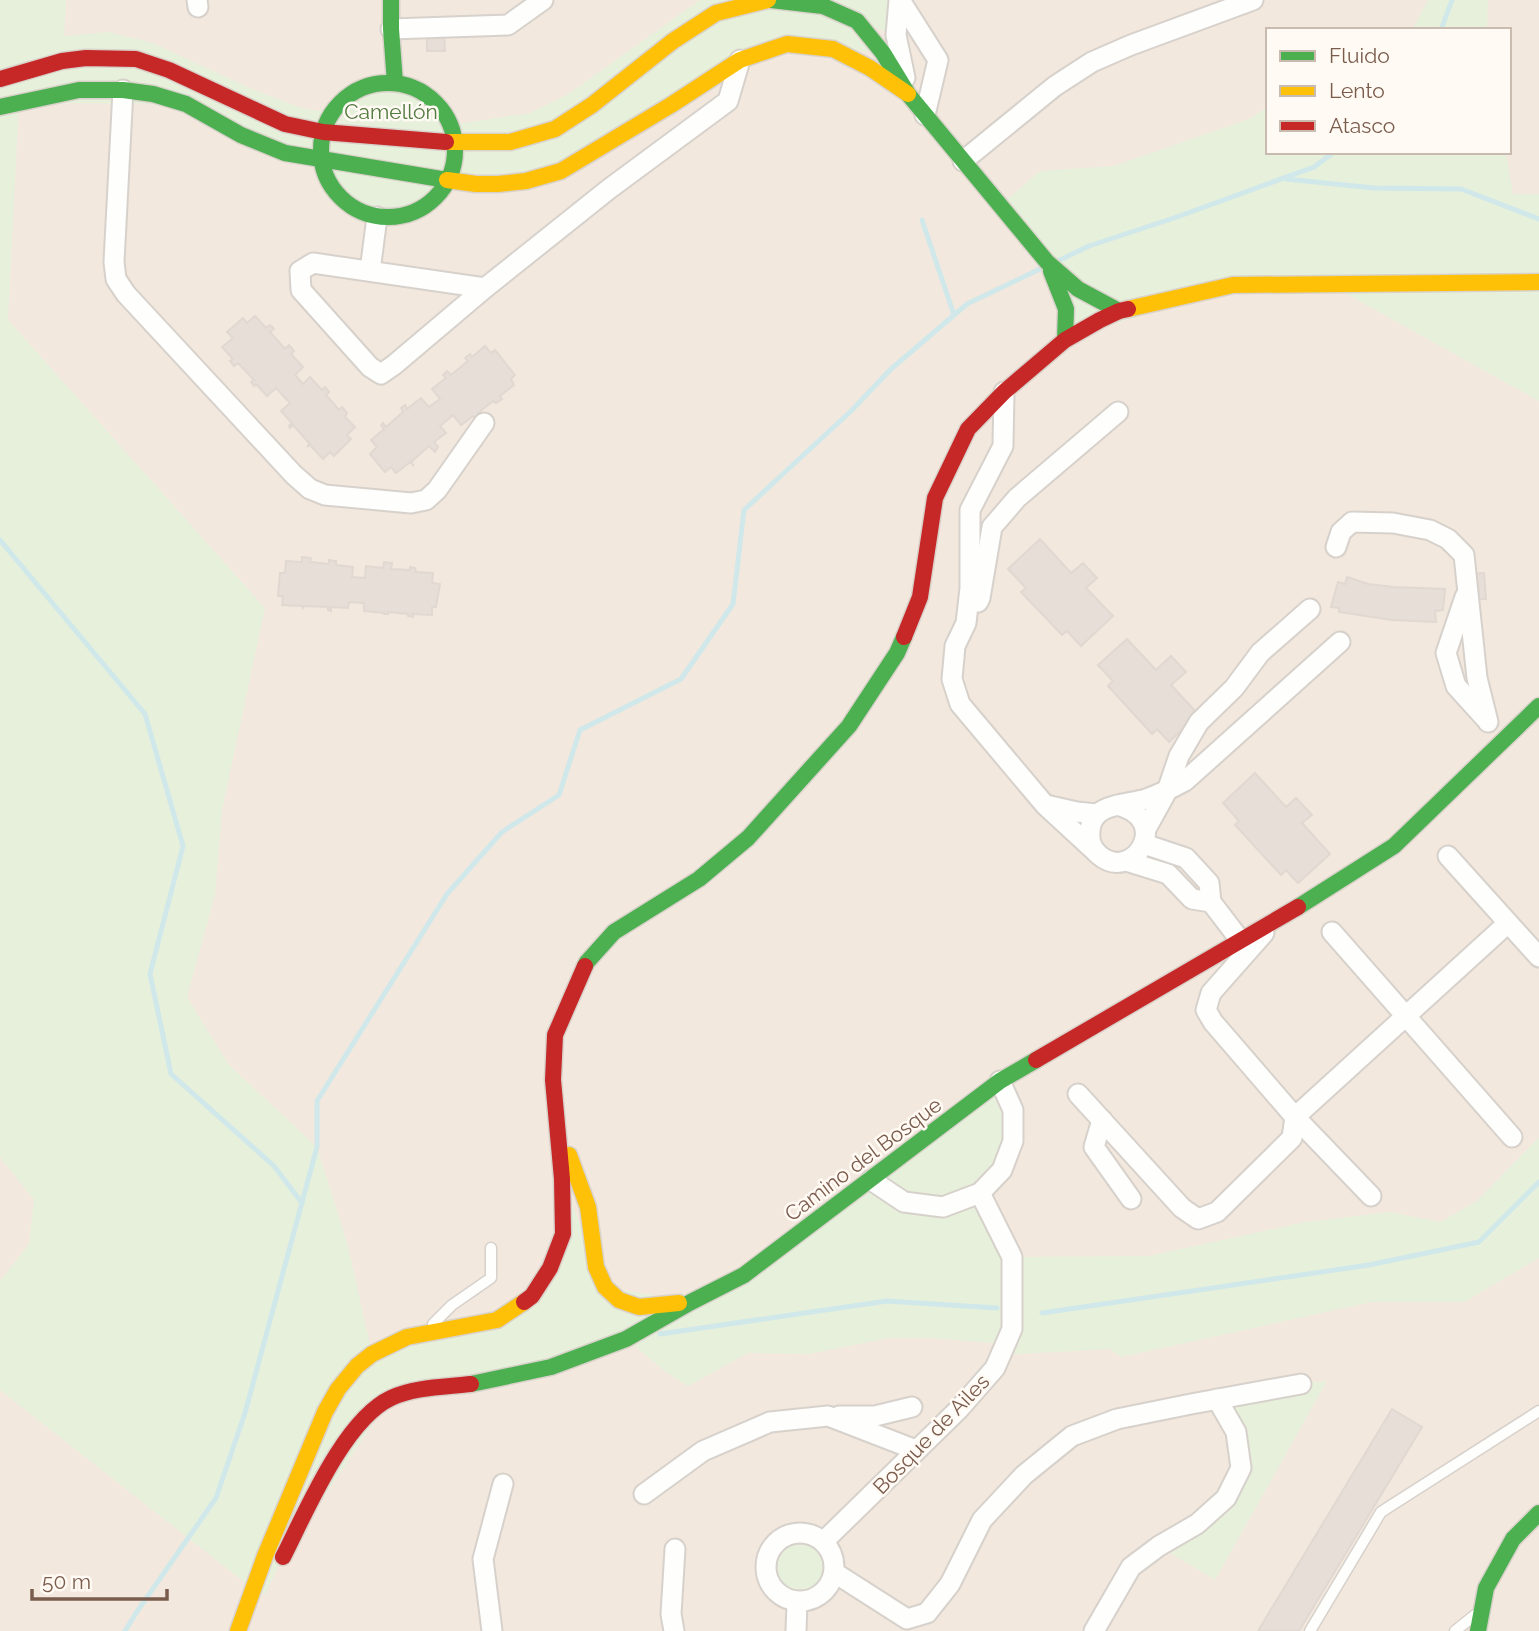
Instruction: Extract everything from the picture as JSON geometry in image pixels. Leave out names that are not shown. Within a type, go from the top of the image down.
[{"type":"street","points":[[391,0],[395,83]]},
{"type":"street","points":[[391,29],[508,25],[543,0]]},
{"type":"street","points":[[0,107],[67,92],[87,74],[136,59],[169,70],[285,124],[323,132],[456,143],[510,142],[555,129],[592,105],[673,41],[716,13],[770,0],[823,6],[857,21],[883,53],[908,94],[1047,262],[1078,289],[1119,311]]},
{"type":"street","points":[[899,0],[910,48],[908,94]]},
{"type":"street","points":[[899,0],[938,60],[925,115]]},
{"type":"street","points":[[963,161],[1055,86],[1092,62],[1253,0]]},
{"type":"street","points":[[0,79],[62,61],[123,90],[153,94],[186,104],[241,135],[285,153],[476,184],[526,181],[561,171],[740,60],[787,44],[832,49],[870,68],[908,94]]},
{"type":"street","points":[[485,288],[313,263],[300,271],[301,290],[370,367],[381,374],[609,189],[728,101],[740,60]]},
{"type":"street","points":[[395,83],[424,93],[446,114],[456,143],[449,180],[427,206],[395,218],[377,217],[362,212],[335,191],[321,160],[323,132],[338,105],[364,87],[395,83]]},
{"type":"street","points":[[123,90],[114,262],[117,279],[126,294],[294,475],[310,489],[325,495],[411,503],[426,500],[484,423]]},
{"type":"street","points":[[370,271],[377,217]]},
{"type":"street","points":[[1047,262],[1066,309],[1065,340]]},
{"type":"street","points":[[238,1631],[265,1556],[326,1412],[338,1389],[357,1366],[372,1354],[407,1338],[497,1321],[532,1296],[550,1268],[563,1234],[562,1179],[553,1080],[555,1035],[587,962],[614,932],[699,879],[748,838],[849,726],[897,653],[920,597],[935,498],[968,429],[1004,392],[1065,340],[1119,311],[1233,285],[1539,282]]},
{"type":"street","points":[[966,623],[970,588],[970,510],[1003,446],[1004,392]]},
{"type":"street","points":[[1118,412],[1017,498],[992,527],[980,598],[955,646],[952,679],[960,704],[1045,805],[1097,853],[1115,862],[1126,861],[1168,874],[1192,899],[1211,902]]},
{"type":"street","points":[[1335,547],[1341,532],[1352,522],[1393,523],[1430,530],[1448,539],[1464,555],[1476,678],[1489,722]]},
{"type":"street","points":[[1467,591],[1446,653],[1456,687],[1489,722],[1503,742]]},
{"type":"street","points":[[1126,861],[1137,855],[1167,791],[1179,756],[1199,722],[1234,688],[1260,653],[1310,609]]},
{"type":"street","points":[[1097,853],[1090,841],[1090,826],[1097,814],[1106,807],[1144,799],[1185,781],[1339,642]]},
{"type":"street","name":"Camino del Bosque","points":[[252,1631],[265,1594],[337,1453],[372,1411],[390,1398],[412,1391],[473,1384],[551,1367],[626,1339],[744,1275],[1000,1081],[1274,922],[1394,846],[1539,706]]},
{"type":"street","points":[[1045,805],[1097,814]]},
{"type":"street","points":[[1117,805],[1131,808],[1141,817],[1145,837]]},
{"type":"street","points":[[1145,837],[1186,858],[1209,883],[1211,902],[1240,940]]},
{"type":"street","points":[[1448,856],[1539,957]]},
{"type":"street","points":[[1274,922],[1211,993],[1206,1010],[1213,1022],[1295,1116],[1371,1196]]},
{"type":"street","points":[[1078,1094],[1182,1208],[1198,1219],[1216,1212],[1292,1138],[1295,1116],[1508,923]]},
{"type":"street","points":[[1332,932],[1512,1137]]},
{"type":"street","points":[[871,1180],[904,1202],[943,1207],[980,1193],[1002,1170],[1013,1141],[1013,1110],[1000,1081]]},
{"type":"street","points":[[1102,1120],[1094,1147],[1131,1199]]},
{"type":"street","points":[[558,1126],[588,1207],[596,1267],[605,1287],[618,1300],[639,1307],[691,1302]]},
{"type":"street","name":"Bosque de Ailes","points":[[824,1541],[958,1409],[995,1368],[1012,1329],[1012,1257],[980,1193]]},
{"type":"street","points":[[835,1573],[907,1619],[927,1613],[950,1584],[982,1520],[1024,1475],[1072,1436],[1117,1419],[1301,1384]]},
{"type":"street","points":[[1094,1631],[1131,1567],[1196,1524],[1226,1498],[1241,1468],[1236,1432],[1217,1399]]},
{"type":"street","points":[[644,1494],[703,1451],[770,1422],[828,1416],[875,1416],[912,1407]]},
{"type":"street","points":[[828,1416],[916,1450]]},
{"type":"street","points":[[492,1631],[484,1559],[503,1484]]},
{"type":"street","points":[[1478,1631],[1486,1588],[1513,1539],[1539,1513]]},
{"type":"street","points":[[804,1532],[824,1541],[833,1556],[835,1573],[828,1589],[814,1599],[797,1602],[777,1593],[765,1574],[768,1552],[782,1536],[804,1532]]},
{"type":"street","points":[[674,1631],[671,1614],[675,1549]]},
{"type":"street","points":[[796,1631],[797,1602]]},
{"type":"lane","points":[[425,1333],[443,1313],[491,1278],[491,1248]]},
{"type":"lane","points":[[1310,1631],[1381,1512],[1539,1411]]},
{"type":"lane","points":[[1455,1631],[1481,1610]]},
{"type":"shaded area","points":[[0,0],[1539,0],[1539,1631],[0,1631]]},
{"type":"green space","name":"Camellón","points":[[0,0],[66,0],[64,36],[109,32],[153,43],[252,89],[301,108],[331,113],[345,99],[361,89],[394,84],[411,88],[426,96],[440,109],[451,125],[530,113],[567,95],[700,0],[899,0],[896,35],[859,22],[883,53],[787,44],[561,171],[449,181],[427,206],[395,218],[377,217],[362,212],[335,191],[321,160],[186,104],[19,103],[8,320],[265,608],[222,810],[215,895],[187,997],[229,1065],[317,1147],[348,1246],[372,1354],[497,1320],[550,1268],[562,1179],[605,1287],[691,1302],[1000,1081],[1013,1141],[980,1193],[1012,1257],[1149,1256],[1305,1222],[1390,1212],[1440,1222],[1477,1201],[1539,1137],[1539,1258],[1464,1302],[1372,1302],[1121,1357],[1110,1349],[1001,1355],[1005,1344],[889,1338],[809,1354],[748,1353],[688,1386],[666,1372],[626,1339],[390,1398],[280,1563],[265,1594],[253,1589],[0,1390],[0,1281],[29,1244],[34,1200],[0,1157]]},
{"type":"green space","points":[[1428,0],[1488,0],[1487,28],[1413,28]]},
{"type":"green space","points":[[1266,108],[1266,154],[1506,154],[1513,194],[1539,194],[1539,401],[1327,283],[1233,285],[1065,340],[1066,309],[1000,206],[1040,171],[1114,166],[1252,118]]},
{"type":"green space","points":[[1327,1381],[1215,1580],[1159,1546],[1197,1524],[1241,1468],[1217,1399]]},
{"type":"green space","points":[[793,1533],[807,1533],[819,1538],[829,1548],[834,1567],[829,1586],[819,1596],[807,1601],[793,1601],[781,1596],[771,1586],[766,1574],[766,1560],[771,1548],[781,1538]]},
{"type":"building","points":[[427,31],[444,31],[445,51],[427,51]]},
{"type":"building","points":[[255,316],[266,328],[270,325],[274,329],[270,332],[285,349],[289,345],[294,351],[291,354],[303,367],[295,375],[303,384],[310,377],[322,390],[325,387],[329,392],[326,395],[339,410],[342,407],[347,413],[345,417],[355,427],[347,435],[351,439],[334,456],[330,452],[323,459],[293,425],[290,428],[292,423],[281,411],[290,403],[276,388],[267,396],[256,384],[254,386],[251,382],[254,380],[238,363],[234,366],[230,361],[233,359],[222,347],[233,338],[227,332],[243,318],[247,323]]},
{"type":"building","points":[[485,346],[491,353],[495,350],[515,375],[511,379],[514,385],[500,396],[502,399],[496,403],[493,401],[478,413],[480,415],[476,419],[473,416],[461,425],[453,415],[440,426],[446,433],[434,442],[438,447],[435,452],[429,446],[411,462],[414,466],[410,462],[396,473],[391,467],[385,472],[370,454],[377,447],[371,440],[384,429],[381,425],[383,423],[386,427],[403,412],[401,408],[405,405],[407,409],[421,398],[429,407],[440,399],[432,389],[446,378],[443,375],[447,371],[451,375],[468,361],[465,358],[470,354],[472,357]]},
{"type":"building","points":[[1040,539],[1071,573],[1083,563],[1097,578],[1086,588],[1113,616],[1081,646],[1067,631],[1062,635],[1021,592],[1026,588],[1008,569]]},
{"type":"building","points":[[302,557],[311,558],[310,562],[329,564],[329,560],[336,561],[336,565],[353,567],[352,577],[365,578],[366,566],[383,568],[384,562],[392,563],[391,569],[410,570],[410,567],[415,568],[416,572],[433,573],[432,583],[440,584],[436,607],[432,607],[432,615],[412,614],[413,617],[408,614],[364,611],[364,603],[349,602],[348,608],[331,607],[331,611],[328,607],[282,605],[283,596],[278,596],[280,573],[285,573],[286,561],[302,562]]},
{"type":"building","points":[[1484,573],[1486,599],[1469,599],[1468,574]]},
{"type":"building","points":[[1347,577],[1368,584],[1445,589],[1443,610],[1435,611],[1436,622],[1392,620],[1339,612],[1339,608],[1331,607],[1338,582],[1345,584]]},
{"type":"building","points":[[1127,639],[1156,670],[1171,656],[1186,672],[1171,685],[1198,714],[1169,742],[1157,729],[1152,734],[1108,686],[1113,681],[1098,665]]},
{"type":"building","points":[[1255,773],[1286,807],[1296,798],[1312,815],[1302,823],[1330,854],[1298,883],[1286,870],[1281,875],[1235,825],[1239,821],[1223,803]]},
{"type":"building","points":[[1392,1409],[1422,1427],[1299,1631],[1258,1631]]},
{"type":"waterway","points":[[1442,28],[1452,0]]},
{"type":"waterway","points":[[1060,260],[1089,246],[1314,167],[1331,154]]},
{"type":"waterway","points":[[1286,179],[1374,188],[1461,189],[1539,219]]},
{"type":"waterway","points":[[922,220],[954,315]]},
{"type":"waterway","points":[[125,1631],[216,1498],[245,1413],[317,1147],[317,1101],[447,894],[502,832],[559,795],[580,730],[681,679],[733,604],[744,510],[851,411],[891,369],[967,304],[1040,269]]},
{"type":"waterway","points":[[0,540],[145,714],[183,846],[150,974],[171,1074],[274,1166],[302,1203]]},
{"type":"waterway","points":[[1042,1313],[1369,1265],[1479,1242],[1539,1182]]},
{"type":"waterway","points":[[660,1334],[887,1301],[997,1308]]},
{"type":"traffic: fast","points":[[391,0],[395,83]]},
{"type":"traffic: fast","points":[[771,0],[823,6],[857,21],[883,53],[908,94],[1047,262],[1078,289],[1119,311]]},
{"type":"traffic: fast","points":[[388,83],[413,89],[435,103],[449,125],[455,150],[449,175],[435,197],[413,211],[388,217],[363,211],[341,197],[327,175],[321,150],[327,125],[341,103],[363,89],[388,83]]},
{"type":"traffic: fast","points":[[0,107],[79,90],[123,90],[153,94],[186,104],[241,135],[285,153],[447,180]]},
{"type":"traffic: fast","points":[[1051,271],[1066,309],[1065,340]]},
{"type":"traffic: fast","points":[[585,966],[614,932],[699,879],[748,838],[849,726],[897,653],[904,637]]},
{"type":"traffic: fast","points":[[1298,907],[1394,846],[1539,706]]},
{"type":"traffic: fast","points":[[471,1384],[551,1367],[626,1339],[744,1275],[1000,1081],[1036,1060]]},
{"type":"traffic: fast","points":[[1478,1631],[1486,1588],[1513,1539],[1539,1513]]},
{"type":"traffic: slow","points":[[446,142],[510,142],[555,129],[592,105],[673,41],[716,13],[768,0]]},
{"type":"traffic: slow","points":[[447,180],[498,184],[526,181],[561,171],[740,60],[787,44],[833,49],[870,68],[908,94]]},
{"type":"traffic: slow","points":[[1128,309],[1233,285],[1539,282]]},
{"type":"traffic: slow","points":[[569,1155],[588,1207],[596,1267],[605,1287],[619,1300],[639,1307],[679,1303]]},
{"type":"traffic: slow","points":[[238,1631],[265,1556],[325,1412],[338,1389],[357,1366],[372,1354],[407,1337],[497,1320],[524,1302]]},
{"type":"traffic: jam","points":[[0,79],[62,61],[86,58],[136,59],[169,70],[285,124],[323,132],[446,142]]},
{"type":"traffic: jam","points":[[904,637],[920,597],[935,498],[968,429],[1004,392],[1065,340],[1100,320],[1128,309]]},
{"type":"traffic: jam","points":[[1036,1060],[1298,907]]},
{"type":"traffic: jam","points":[[524,1302],[532,1296],[550,1268],[563,1234],[562,1179],[553,1080],[555,1035],[585,966]]},
{"type":"traffic: jam","points":[[283,1557],[342,1446],[374,1409],[391,1398],[410,1392],[471,1384]]}]
